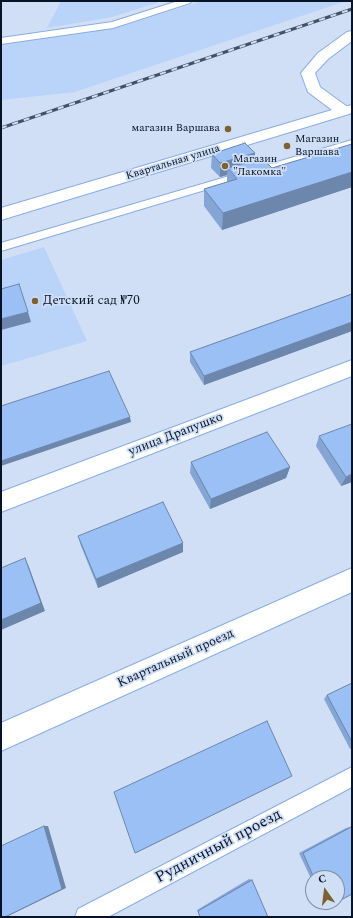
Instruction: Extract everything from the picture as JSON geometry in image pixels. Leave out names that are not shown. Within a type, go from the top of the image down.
[{"type":"street","points":[[349,111],[313,89],[308,73],[323,56],[352,35]]},
{"type":"street","name":"Квартальная улица","points":[[1,214],[349,111]]},
{"type":"street","name":"улица Драпушко","points":[[1,502],[352,368]]},
{"type":"street","name":"Квартальный проезд","points":[[1,738],[352,580]]},
{"type":"lane","points":[[1,41],[113,25],[188,1]]},
{"type":"lane","points":[[1,247],[352,143]]},
{"type":"lane","name":"Рудничный проезд","points":[[86,917],[352,777]]},
{"type":"shaded area","points":[[61,1],[162,1],[112,17],[47,28]]},
{"type":"shaded area","points":[[202,1],[346,1],[75,92],[1,100],[1,44],[116,28]]},
{"type":"shaded area","name":"Детский сад №70","points":[[44,247],[87,341],[1,366],[1,260]]},
{"type":"building","points":[[245,143],[255,153],[220,163],[212,154]]},
{"type":"building","points":[[352,144],[352,172],[223,213],[204,189],[237,179],[228,168],[262,158],[272,168]]},
{"type":"building","points":[[19,284],[28,312],[1,319],[1,289]]},
{"type":"building","points":[[352,294],[352,322],[204,376],[190,352]]},
{"type":"building","points":[[109,371],[130,417],[1,461],[1,406]]},
{"type":"building","points":[[352,424],[352,474],[346,477],[319,436]]},
{"type":"building","points":[[267,432],[290,467],[211,499],[191,462]]},
{"type":"building","points":[[163,502],[183,543],[96,579],[78,536]]},
{"type":"building","points":[[25,558],[41,603],[1,620],[1,568]]},
{"type":"building","points":[[352,683],[352,742],[327,695]]},
{"type":"building","points":[[267,721],[292,776],[135,853],[114,792]]},
{"type":"building","points":[[44,826],[62,889],[5,917],[1,917],[1,846]]},
{"type":"building","points":[[351,827],[352,894],[345,898],[345,870],[310,870],[303,853]]},
{"type":"building","points":[[252,880],[268,917],[200,917],[198,911]]},
{"type":"railway","points":[[1,128],[352,9]]},
{"type":"place","name":"магазин Варшава","points":[[228,129]]},
{"type":"place","name":"Магазин Варшава","points":[[287,146]]},
{"type":"place","name":"Магазин \"Лакомка\"","points":[[225,166]]},
{"type":"place","name":"Детский сад №70","points":[[35,301]]}]
